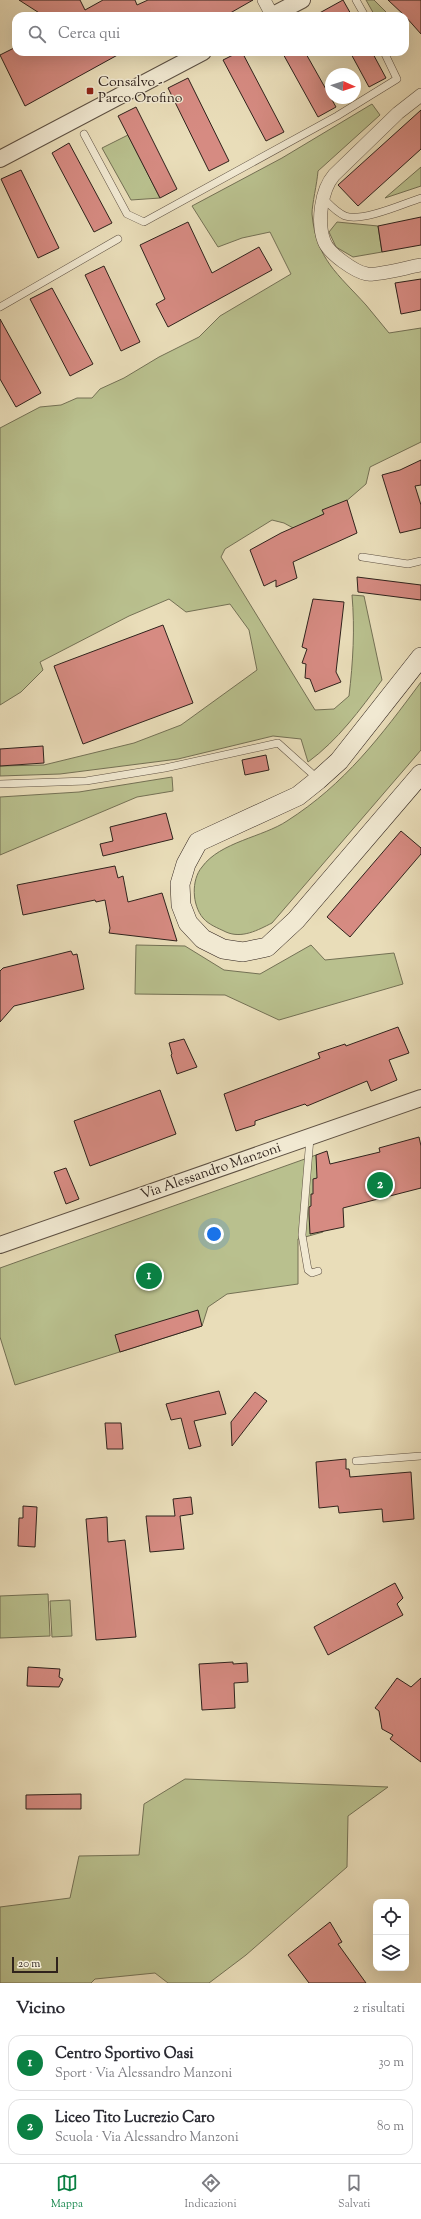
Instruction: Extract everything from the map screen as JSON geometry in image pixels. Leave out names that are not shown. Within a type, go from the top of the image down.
[{"type":"main road","points":[[421,657],[339,761],[318,780],[298,796],[198,842],[186,864],[180,884],[180,905],[188,922],[202,939],[223,949],[243,952],[267,947],[296,920],[405,790],[421,774]]},
{"type":"street","points":[[264,0],[270,12]]},
{"type":"street","points":[[280,12],[302,0]]},
{"type":"street","points":[[0,159],[195,56]]},
{"type":"street","points":[[421,95],[398,113],[334,175],[327,184],[321,208],[324,242],[344,263],[367,274],[421,265]]},
{"type":"street","name":"Via Alessandro Manzoni","points":[[0,1245],[421,1098]]},
{"type":"lane","points":[[356,0],[363,12]]},
{"type":"lane","points":[[84,134],[127,214],[144,222],[337,116],[397,79],[386,56]]},
{"type":"lane","points":[[323,198],[334,209],[346,216],[364,216],[421,198]]},
{"type":"lane","points":[[0,307],[118,239]]},
{"type":"lane","points":[[362,558],[408,564],[421,561]]},
{"type":"lane","points":[[0,784],[86,781],[166,768],[278,743],[318,780]]},
{"type":"lane","points":[[310,1138],[302,1235],[308,1270],[312,1273],[318,1271]]},
{"type":"lane","points":[[356,1461],[421,1456]]},
{"type":"green space","points":[[366,0],[374,0],[386,12],[373,12]]},
{"type":"green space","points":[[372,104],[380,115],[318,171],[312,214],[314,230],[323,254],[330,265],[369,308],[389,333],[421,328],[421,442],[370,467],[366,484],[344,503],[295,529],[284,523],[272,520],[225,549],[221,557],[315,710],[334,709],[349,696],[353,646],[352,595],[364,596],[382,680],[339,734],[308,762],[301,739],[273,736],[178,759],[60,774],[0,776],[0,766],[44,765],[134,743],[181,725],[257,670],[249,630],[230,604],[186,612],[169,599],[129,616],[40,662],[43,670],[21,692],[0,705],[0,428],[40,407],[61,405],[77,398],[92,398],[100,389],[124,378],[159,357],[199,337],[220,316],[291,274],[270,232],[242,238],[218,247],[192,206],[282,158]]},
{"type":"green space","points":[[128,135],[160,198],[131,200],[102,148]]},
{"type":"green space","points":[[421,167],[421,186],[385,198]]},
{"type":"green space","points":[[337,222],[378,226],[382,252],[353,257],[336,247],[329,232]]},
{"type":"green space","points":[[421,682],[421,750],[272,923],[250,933],[238,935],[226,932],[205,920],[199,913],[194,892],[198,872],[202,867],[210,859],[230,846],[277,827],[287,821],[308,807],[327,791],[361,758]]},
{"type":"green space","points":[[172,777],[173,791],[137,797],[0,855],[0,797],[79,792]]},
{"type":"green space","points":[[136,945],[185,946],[224,970],[260,974],[311,945],[325,960],[394,953],[403,984],[279,1020],[225,995],[135,994]]},
{"type":"green space","points":[[316,1155],[323,1232],[298,1239],[298,1284],[227,1294],[208,1307],[202,1326],[15,1385],[0,1337],[0,1268]]},
{"type":"green space","points":[[48,1594],[50,1636],[0,1638],[0,1596]]},
{"type":"green space","points":[[70,1600],[72,1636],[52,1637],[50,1601]]},
{"type":"green space","points":[[185,1779],[388,1787],[348,1816],[347,1867],[246,1955],[209,1983],[168,1983],[155,1973],[95,1979],[91,1983],[0,1983],[0,1907],[70,1898],[79,1856],[139,1855],[144,1804]]},
{"type":"building","points":[[19,0],[80,0],[85,10],[103,0],[135,0],[137,5],[148,0],[253,0],[232,12],[38,12]]},
{"type":"building","points":[[343,0],[350,12],[321,12]]},
{"type":"building","points":[[388,0],[421,0],[421,34],[409,20],[409,12],[401,12]]},
{"type":"building","points":[[12,49],[12,56],[116,56],[25,106],[0,55]]},
{"type":"building","points":[[231,56],[244,56],[284,132],[266,141],[223,60]]},
{"type":"building","points":[[284,56],[307,56],[325,87],[325,104],[334,104],[336,107],[318,117]]},
{"type":"building","points":[[352,56],[374,56],[386,78],[369,87],[361,72],[361,68],[359,68]]},
{"type":"building","points":[[188,78],[229,161],[209,171],[168,88]]},
{"type":"building","points":[[136,107],[177,189],[160,198],[118,116]]},
{"type":"building","points":[[421,110],[421,149],[358,206],[338,185]]},
{"type":"building","points":[[69,143],[112,223],[94,232],[52,153]]},
{"type":"building","points":[[21,170],[59,248],[38,258],[1,179]]},
{"type":"building","points":[[421,217],[421,245],[382,252],[378,226]]},
{"type":"building","points":[[188,222],[212,273],[259,247],[272,270],[168,327],[156,304],[165,299],[140,245]]},
{"type":"building","points":[[104,266],[140,342],[121,351],[85,275]]},
{"type":"building","points":[[421,279],[421,310],[401,314],[395,283]]},
{"type":"building","points":[[52,288],[93,364],[70,376],[30,299]]},
{"type":"building","points":[[0,319],[41,393],[16,407],[0,379]]},
{"type":"building","points":[[421,460],[421,485],[415,486],[421,505],[421,528],[400,533],[382,475],[400,470]]},
{"type":"building","points":[[347,500],[357,533],[293,562],[297,578],[276,587],[276,580],[264,586],[250,550],[281,533],[324,514],[322,510]]},
{"type":"building","points":[[357,577],[421,585],[421,600],[358,592]]},
{"type":"building","points":[[313,599],[344,602],[336,672],[341,682],[315,692],[310,679],[305,678],[306,664],[302,663],[307,649],[302,647]]},
{"type":"building","points":[[163,625],[193,703],[83,744],[54,666]]},
{"type":"building","points":[[43,746],[44,763],[0,766],[0,749]]},
{"type":"building","points":[[266,755],[269,770],[245,775],[242,760]]},
{"type":"building","points":[[166,813],[173,839],[103,856],[100,844],[113,841],[110,827]]},
{"type":"building","points":[[401,831],[421,848],[421,854],[350,937],[327,917]]},
{"type":"building","points":[[115,866],[118,878],[123,876],[128,902],[162,893],[177,941],[109,933],[110,928],[105,900],[96,902],[95,900],[23,915],[17,885]]},
{"type":"building","points":[[71,951],[73,955],[77,954],[84,989],[14,1006],[0,1022],[0,971],[3,968]]},
{"type":"building","points":[[398,1027],[409,1053],[389,1060],[397,1080],[371,1091],[367,1081],[307,1106],[305,1104],[255,1121],[255,1125],[236,1131],[224,1094],[320,1058],[318,1053],[345,1044],[346,1046]]},
{"type":"building","points":[[184,1039],[197,1067],[177,1074],[169,1043]]},
{"type":"building","points":[[160,1090],[176,1134],[90,1166],[74,1121]]},
{"type":"building","points":[[419,1137],[421,1146],[421,1188],[343,1208],[344,1227],[310,1234],[309,1207],[311,1206],[311,1194],[313,1194],[313,1179],[317,1178],[316,1155],[327,1151],[330,1164],[380,1152],[379,1148]]},
{"type":"building","points":[[66,1168],[79,1199],[66,1204],[54,1172]]},
{"type":"building","points":[[198,1310],[202,1326],[120,1352],[115,1335]]},
{"type":"building","points":[[219,1391],[226,1414],[194,1421],[201,1446],[189,1449],[181,1418],[171,1420],[166,1404]]},
{"type":"building","points":[[255,1392],[267,1401],[232,1446],[231,1422]]},
{"type":"building","points":[[105,1423],[121,1423],[123,1449],[107,1449]]},
{"type":"building","points":[[346,1459],[346,1469],[349,1469],[350,1477],[411,1472],[414,1519],[383,1522],[382,1509],[339,1513],[338,1506],[319,1508],[316,1462]]},
{"type":"building","points":[[191,1497],[193,1514],[180,1516],[184,1549],[150,1552],[146,1516],[175,1516],[173,1499]]},
{"type":"building","points":[[23,1506],[37,1507],[35,1547],[18,1546],[19,1518],[23,1518]]},
{"type":"building","points":[[107,1517],[108,1542],[125,1540],[136,1637],[96,1640],[86,1519]]},
{"type":"building","points":[[395,1583],[403,1598],[397,1604],[403,1615],[328,1655],[314,1627]]},
{"type":"building","points":[[233,1662],[233,1664],[247,1663],[248,1682],[234,1683],[235,1708],[202,1710],[199,1664]]},
{"type":"building","points":[[28,1667],[60,1669],[59,1677],[63,1679],[59,1687],[27,1686]]},
{"type":"building","points":[[397,1678],[411,1687],[421,1678],[421,1762],[390,1739],[393,1735],[382,1729],[379,1711],[375,1708]]},
{"type":"building","points":[[81,1794],[81,1809],[26,1809],[26,1795]]},
{"type":"building","points":[[330,1922],[342,1942],[338,1944],[366,1983],[309,1983],[288,1955]]},
{"type":"place","name":"Consalvo - Parco Orofino","points":[[90,91]]},
{"type":"place","name":"Liceo Tito Lucrezio Caro","points":[[380,1185]]},
{"type":"place","name":"Centro Sportivo Oasi","points":[[149,1276]]}]
